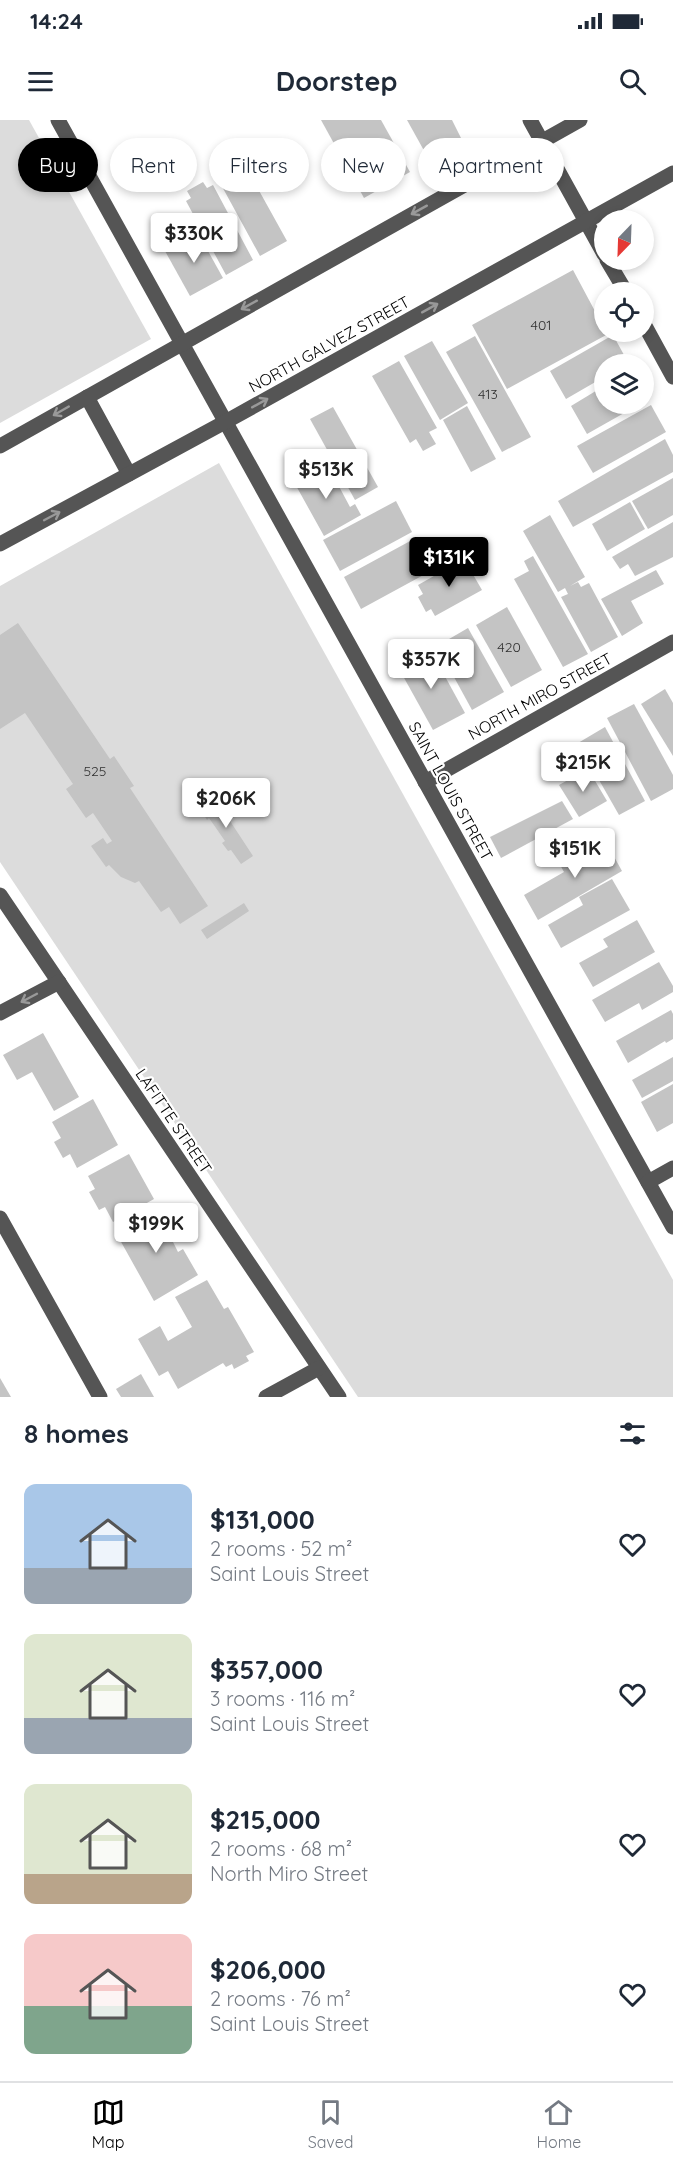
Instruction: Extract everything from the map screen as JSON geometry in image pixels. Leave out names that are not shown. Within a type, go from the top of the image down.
[{"type":"street","name":"SAINT LOUIS STREET","points":[[58,120],[673,1227]]},
{"type":"street","points":[[530,120],[540,138]]},
{"type":"street","points":[[547,138],[580,120]]},
{"type":"street","name":"NORTH GALVEZ STREET","points":[[0,544],[227,421],[673,173]]},
{"type":"street","points":[[564,181],[594,236]]},
{"type":"street","points":[[0,446],[451,192]]},
{"type":"street","points":[[654,342],[673,377]]},
{"type":"street","points":[[87,397],[129,474]]},
{"type":"street","name":"NORTH MIRO STREET","points":[[425,782],[673,642]]},
{"type":"street","name":"LAFITTE STREET","points":[[0,895],[339,1397]]},
{"type":"street","points":[[0,1013],[59,982]]},
{"type":"street","points":[[648,1182],[673,1168]]},
{"type":"street","points":[[0,1218],[100,1397]]},
{"type":"street","points":[[266,1397],[319,1368]]},
{"type":"shaded area","points":[[0,120],[29,120],[39,138],[18,138],[18,192],[69,192],[151,339],[0,423]]},
{"type":"shaded area","points":[[219,463],[673,1280],[673,1397],[358,1397],[0,862],[0,586]]},
{"type":"building","points":[[321,120],[381,120],[391,138],[331,138]]},
{"type":"building","points":[[407,120],[452,120],[461,138],[418,138],[418,140]]},
{"type":"building","points":[[203,182],[207,188],[209,187],[209,192],[217,192],[253,260],[226,275],[186,201],[191,198],[188,192],[197,192],[197,185]]},
{"type":"building","points":[[225,192],[260,192],[287,241],[260,256]]},
{"type":"building","points":[[361,192],[375,192],[364,198]]},
{"type":"building","points":[[198,233],[223,278],[190,296],[165,251]]},
{"type":"building","points":[[573,270],[594,309],[594,342],[507,389],[472,325]]},
{"type":"building","points":[[475,336],[531,437],[502,452],[446,352]]},
{"type":"building","points":[[432,341],[468,403],[440,420],[404,356]]},
{"type":"building","points":[[601,342],[617,342],[623,354],[594,354],[594,383],[566,399],[550,371]]},
{"type":"building","points":[[399,361],[437,428],[429,432],[436,444],[423,451],[416,439],[410,443],[372,376]]},
{"type":"building","points":[[594,392],[594,414],[622,414],[587,434],[571,406]]},
{"type":"building","points":[[467,406],[496,459],[471,472],[443,420]]},
{"type":"building","points":[[333,407],[378,487],[355,500],[310,419]]},
{"type":"building","points":[[654,410],[666,432],[593,473],[577,446],[635,414],[654,414]]},
{"type":"building","points":[[665,439],[673,455],[673,472],[573,527],[558,501]]},
{"type":"building","points":[[327,464],[350,507],[355,504],[361,515],[324,536],[294,482]]},
{"type":"building","points":[[673,478],[673,515],[648,529],[632,501]]},
{"type":"building","points":[[396,501],[412,532],[340,571],[323,540]]},
{"type":"building","points":[[630,502],[645,529],[607,551],[592,524]]},
{"type":"building","points":[[550,515],[585,577],[570,586],[578,582],[581,587],[589,583],[618,637],[591,652],[561,597],[568,594],[565,588],[558,592],[523,531]]},
{"type":"building","points":[[673,522],[673,557],[635,576],[628,564],[620,569],[612,557]]},
{"type":"building","points":[[412,540],[415,546],[426,540],[436,559],[426,565],[429,572],[361,609],[344,577]]},
{"type":"building","points":[[533,556],[588,654],[563,667],[514,579],[529,571],[524,561]]},
{"type":"building","points":[[464,559],[482,590],[435,616],[431,609],[426,612],[418,597],[423,594],[418,585]]},
{"type":"building","points":[[656,570],[664,584],[631,601],[643,623],[622,636],[601,599]]},
{"type":"building","points":[[507,607],[542,670],[511,687],[476,625]]},
{"type":"building","points":[[18,623],[110,759],[114,756],[134,786],[130,788],[208,906],[180,924],[169,907],[161,912],[139,881],[135,883],[121,877],[109,865],[106,867],[91,846],[103,838],[107,844],[112,841],[93,813],[86,818],[66,789],[73,784],[25,713],[0,729],[0,635]]},
{"type":"building","points":[[468,628],[504,692],[472,710],[437,646]]},
{"type":"building","points":[[430,649],[465,713],[433,730],[398,667]]},
{"type":"building","points":[[665,689],[673,703],[673,756],[641,704]]},
{"type":"building","points":[[634,704],[673,775],[673,789],[651,801],[607,718]]},
{"type":"building","points":[[605,727],[645,801],[619,815],[578,743]]},
{"type":"building","points":[[588,769],[607,801],[579,817],[559,785]]},
{"type":"building","points":[[213,795],[253,856],[241,864],[231,850],[228,851],[222,843],[225,841],[202,812],[204,810],[200,803]]},
{"type":"building","points":[[562,801],[573,819],[501,858],[490,837]]},
{"type":"building","points":[[603,837],[622,871],[538,920],[524,895],[564,872],[559,863]]},
{"type":"building","points":[[612,879],[630,910],[561,948],[548,925],[583,905],[579,897]]},
{"type":"building","points":[[244,903],[249,911],[207,939],[201,930]]},
{"type":"building","points":[[637,920],[655,952],[593,987],[579,963],[608,947],[603,939]]},
{"type":"building","points":[[659,962],[673,986],[673,992],[642,1010],[639,1003],[605,1022],[592,1000]]},
{"type":"building","points":[[671,1010],[673,1039],[666,1043],[665,1041],[628,1063],[616,1041]]},
{"type":"building","points":[[43,1033],[79,1097],[54,1111],[32,1072],[17,1080],[3,1055]]},
{"type":"building","points":[[673,1057],[673,1081],[642,1098],[632,1080]]},
{"type":"building","points":[[673,1084],[673,1123],[657,1132],[641,1102]]},
{"type":"building","points":[[93,1099],[118,1145],[77,1168],[70,1154],[63,1158],[54,1142],[61,1138],[52,1122]]},
{"type":"building","points":[[129,1154],[154,1199],[113,1222],[105,1207],[99,1210],[89,1192],[95,1189],[88,1176]]},
{"type":"building","points":[[159,1206],[174,1233],[170,1236],[178,1252],[183,1249],[198,1275],[154,1301],[115,1231]]},
{"type":"building","points":[[207,1280],[224,1309],[228,1307],[254,1352],[246,1356],[249,1361],[234,1369],[232,1364],[226,1367],[223,1363],[178,1389],[168,1371],[159,1376],[138,1339],[160,1326],[168,1341],[192,1327],[175,1297]]},
{"type":"building","points":[[141,1374],[154,1397],[121,1397],[116,1389]]},
{"type":"building","points":[[0,1378],[11,1397],[0,1397]]}]
